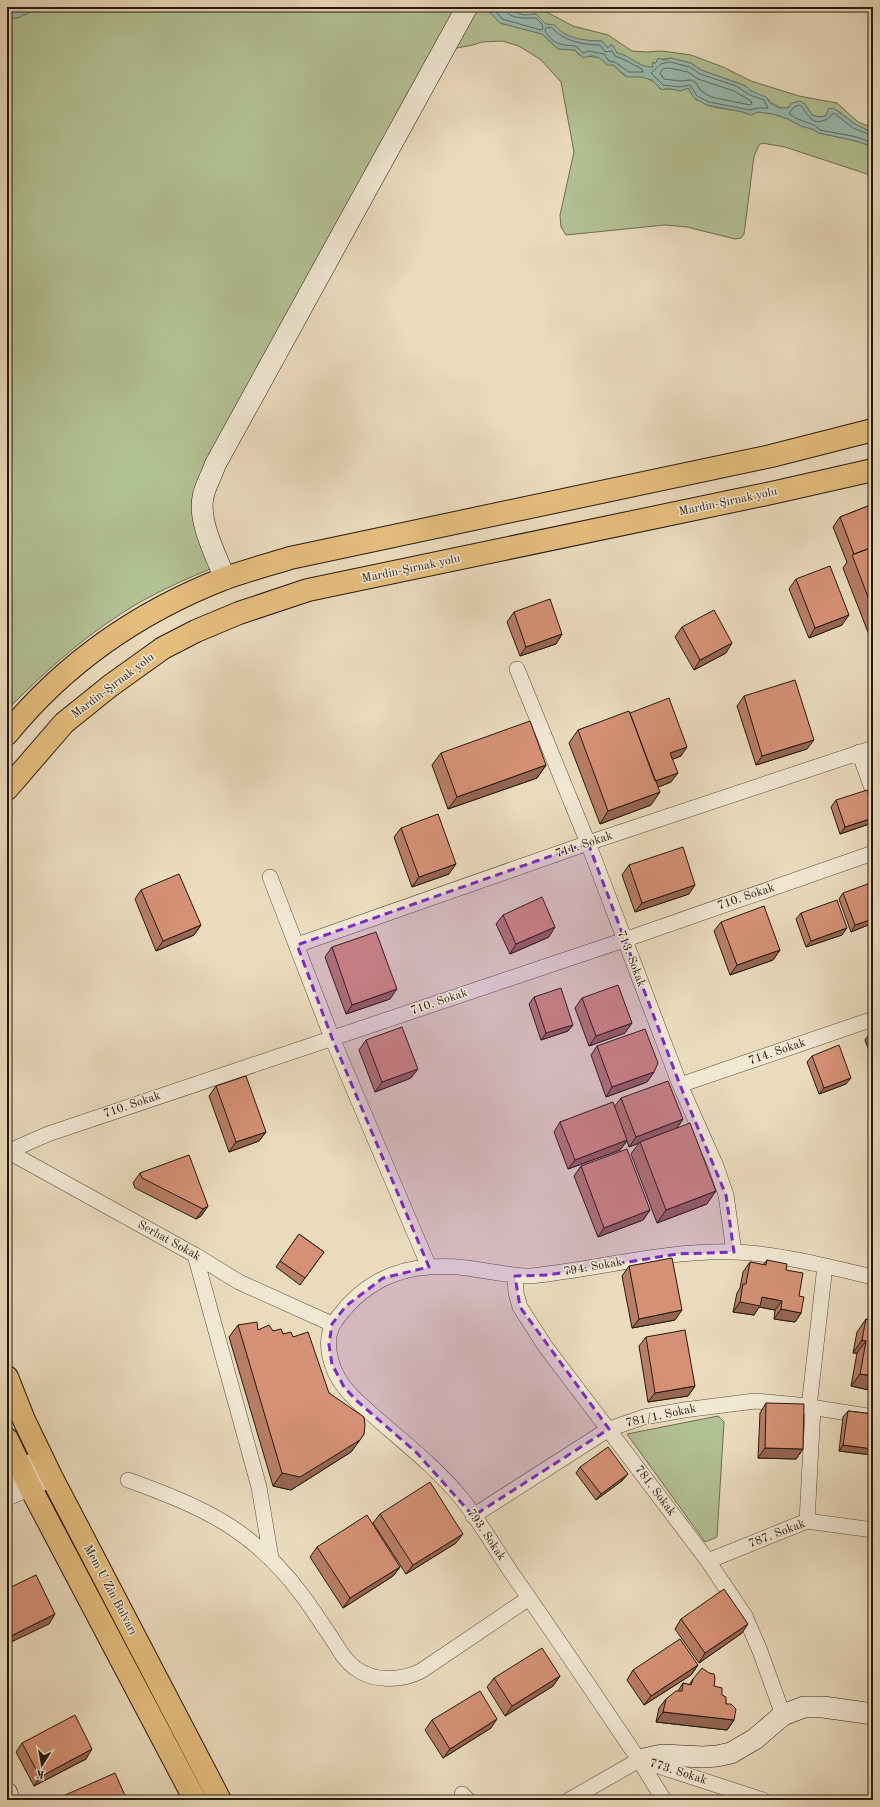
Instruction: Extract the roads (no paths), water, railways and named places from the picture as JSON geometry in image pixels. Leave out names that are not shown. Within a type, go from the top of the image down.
[{"type":"main road","points":[[7,734],[41,698],[81,660],[146,615],[225,578],[290,558],[771,456],[873,430]]},
{"type":"main road","name":"Mardin-Şırnak yolu","points":[[7,788],[64,723],[110,686],[163,648],[196,631],[239,613],[308,590],[776,492],[873,470]]},
{"type":"main road","name":"Mem U Zin Bulvarı","points":[[7,1377],[24,1420],[47,1468],[220,1800]]},
{"type":"main road","name":"Mem U Zin Bulvarı","points":[[7,1439],[20,1478],[195,1800]]},
{"type":"street","points":[[225,578],[204,522],[203,511],[203,497],[216,465],[467,8]]},
{"type":"street","name":"713. Sokak","points":[[517,669],[588,843],[680,1085],[716,1166],[726,1195],[734,1252]]},
{"type":"street","points":[[866,750],[873,791]]},
{"type":"street","name":"711. Sokak","points":[[297,945],[588,843],[866,750]]},
{"type":"street","name":"710. Sokak","points":[[8,1152],[48,1134],[624,940],[873,853]]},
{"type":"street","points":[[270,877],[332,1038],[429,1267]]},
{"type":"street","name":"714. Sokak","points":[[680,1085],[873,1018]]},
{"type":"street","name":"Serhat Sokak","points":[[8,1152],[195,1255],[239,1282],[332,1324]]},
{"type":"street","name":"794. Sokak","points":[[332,1324],[346,1306],[372,1283],[410,1270],[429,1267],[465,1268],[515,1276],[548,1275],[677,1254],[734,1252],[824,1266],[873,1277]]},
{"type":"street","points":[[195,1255],[259,1488],[271,1558]]},
{"type":"street","points":[[807,1521],[811,1407],[824,1266]]},
{"type":"street","name":"781. Sokak","points":[[515,1276],[516,1293],[520,1307],[546,1346],[708,1561],[745,1616],[760,1651],[783,1716]]},
{"type":"street","name":"793. Sokak","points":[[332,1324],[329,1345],[330,1355],[337,1375],[344,1387],[356,1400],[417,1453],[461,1499],[639,1760],[664,1800]]},
{"type":"street","name":"781/1. Sokak","points":[[474,1516],[609,1429],[622,1423],[644,1417],[731,1403],[772,1402],[873,1417]]},
{"type":"street","points":[[7,1495],[20,1478],[47,1468]]},
{"type":"street","points":[[128,1480],[167,1494],[211,1514],[236,1529],[271,1558],[311,1607],[347,1661],[355,1669],[376,1676],[399,1678],[410,1677],[529,1598]]},
{"type":"street","name":"787. Sokak","points":[[708,1561],[807,1521],[873,1530]]},
{"type":"street","points":[[569,1800],[639,1760],[662,1755],[710,1757],[731,1753],[755,1739],[783,1716],[796,1709],[813,1707],[873,1714]]},
{"type":"street","name":"773. Sokak","points":[[639,1760],[763,1800]]},
{"type":"street","points":[[7,1793],[9,1800]]},
{"type":"water","points":[[7,7],[40,7],[33,8],[26,15],[24,14],[20,17],[7,20]]},
{"type":"water","points":[[483,7],[501,7],[524,15],[536,14],[546,24],[555,25],[559,30],[570,36],[583,40],[602,41],[608,48],[610,45],[613,45],[617,53],[626,56],[643,66],[653,67],[652,63],[656,63],[658,58],[664,60],[671,58],[691,63],[701,70],[746,86],[751,91],[766,97],[770,103],[779,108],[788,108],[792,103],[800,101],[805,104],[812,115],[820,117],[826,116],[828,109],[833,108],[855,124],[873,133],[873,147],[856,141],[819,133],[773,114],[758,112],[751,115],[707,105],[694,98],[688,88],[680,91],[667,88],[662,90],[652,80],[641,77],[627,77],[613,65],[607,65],[602,60],[594,56],[583,58],[575,50],[558,49],[542,34],[500,23],[491,14],[488,8]]}]
